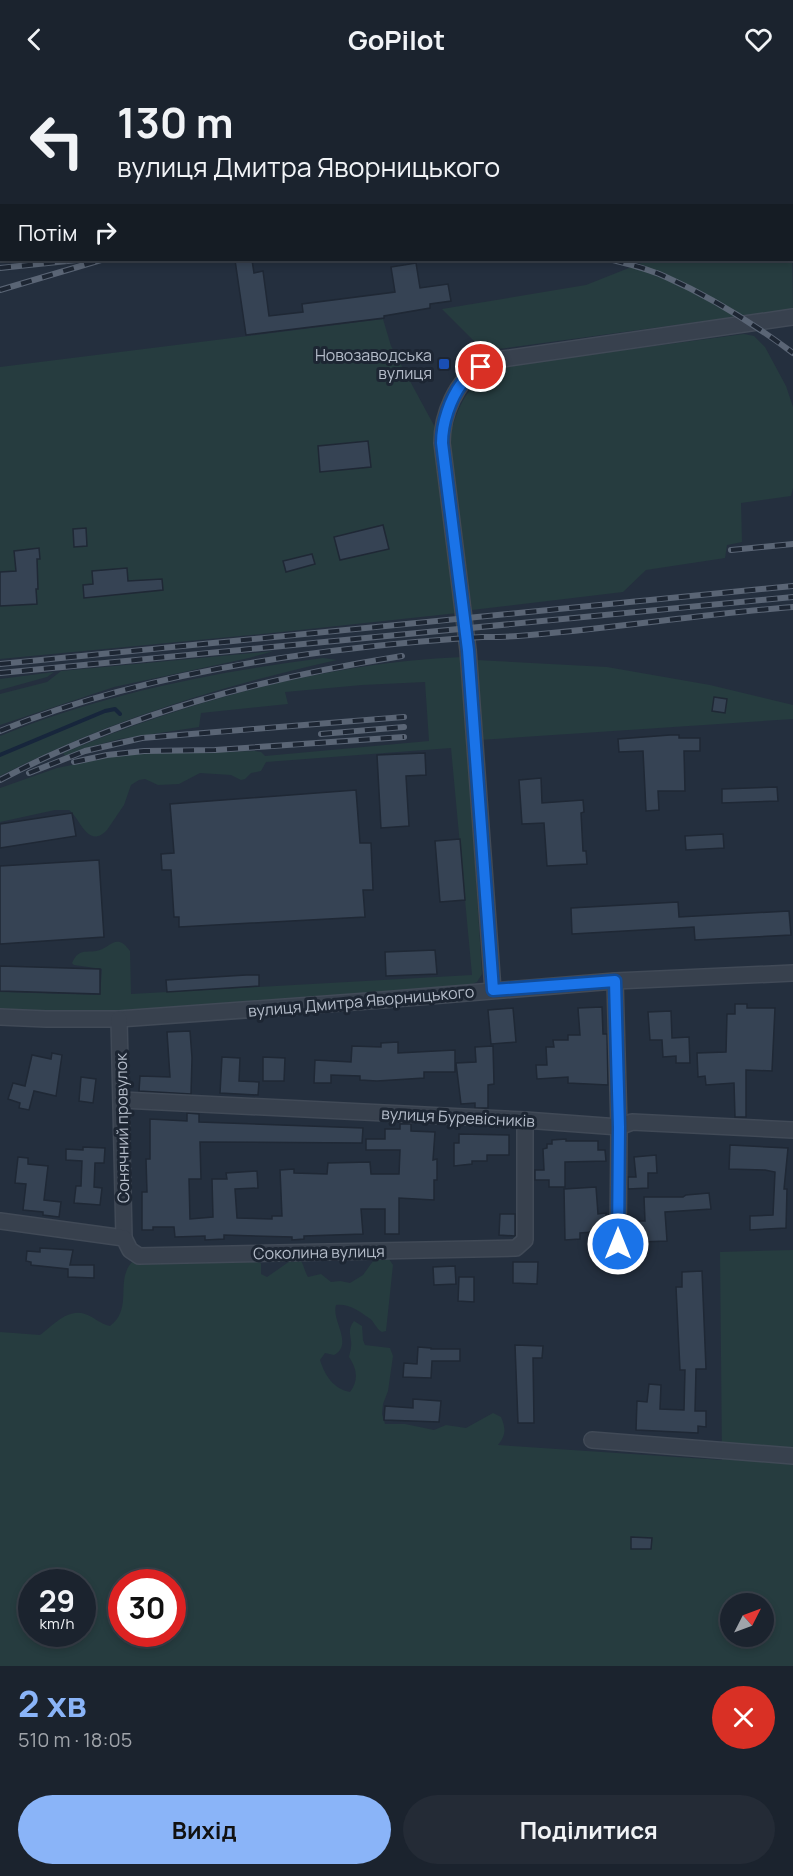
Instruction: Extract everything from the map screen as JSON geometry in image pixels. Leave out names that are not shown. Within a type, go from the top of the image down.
[{"type":"street","points":[[493,990],[468,650],[442,443],[442,431],[454,398],[463,381],[481,367],[503,359],[793,317]]},
{"type":"street","name":"вулиця Дмитра Яворницького","points":[[0,1017],[119,1019],[615,981],[793,973]]},
{"type":"street","points":[[615,981],[619,1127],[618,1244]]},
{"type":"street","name":"Сонячний провулок","points":[[119,1019],[124,1238]]},
{"type":"street","name":"вулиця Буревісників","points":[[122,1100],[525,1119],[619,1127],[632,1122],[793,1130]]},
{"type":"street","name":"Соколина вулиця","points":[[124,1238],[130,1250],[139,1256],[516,1248],[525,1240],[525,1119]]},
{"type":"street","points":[[0,1221],[124,1238]]},
{"type":"street","points":[[592,1440],[793,1456]]},
{"type":"green space","points":[[646,261],[792,261],[793,309],[499,349],[481,355],[479,346],[442,309],[586,285]]},
{"type":"green space","points":[[383,319],[391,346],[437,431],[458,613],[0,659],[0,367]]},
{"type":"green space","points":[[744,334],[754,336],[765,347],[786,386],[793,407],[793,488],[791,496],[741,503],[742,542],[727,545],[725,558],[646,570],[623,592],[472,610],[449,441],[460,406],[477,382],[489,373],[505,366]]},
{"type":"green space","points":[[274,651],[114,687],[0,725],[0,694],[47,682],[61,671]]},
{"type":"green space","points":[[462,657],[482,974],[477,982],[465,987],[119,1013],[0,1015],[0,992],[100,995],[102,969],[72,963],[80,953],[101,950],[117,942],[121,942],[130,951],[131,994],[472,975],[451,748],[266,762],[261,771],[251,773],[241,780],[231,775],[200,773],[179,784],[158,785],[145,779],[139,780],[131,785],[124,805],[107,830],[95,836],[85,830],[69,810],[55,810],[0,822],[0,788],[57,768],[126,754],[255,751],[265,756],[429,741],[425,682],[285,692],[288,704],[201,713],[199,727],[120,739],[65,756],[63,753],[160,717],[258,688],[359,667]]},
{"type":"green space","points":[[323,658],[337,660],[250,681],[165,707],[81,738],[0,776],[0,736],[39,721],[159,686],[241,670]]},
{"type":"green space","points":[[476,660],[607,667],[710,685],[793,705],[793,719],[479,740]]},
{"type":"green space","points":[[54,672],[47,677],[0,690],[0,679]]},
{"type":"green space","points":[[793,1250],[793,1666],[0,1666],[0,1332],[40,1335],[72,1313],[88,1315],[110,1326],[121,1311],[125,1277],[133,1261],[257,1258],[261,1264],[261,1274],[267,1277],[293,1259],[300,1259],[308,1277],[321,1274],[331,1282],[350,1283],[363,1275],[376,1257],[387,1256],[393,1265],[386,1331],[382,1332],[371,1320],[353,1308],[336,1305],[336,1318],[342,1345],[334,1355],[325,1353],[320,1360],[331,1381],[339,1388],[350,1392],[356,1379],[354,1366],[349,1357],[350,1329],[354,1321],[362,1326],[365,1345],[390,1348],[393,1356],[382,1414],[385,1424],[405,1424],[434,1430],[446,1425],[466,1428],[493,1413],[501,1417],[504,1428],[503,1438],[498,1445],[722,1460],[720,1252]]},
{"type":"building","points":[[235,261],[252,261],[254,273],[263,271],[269,316],[303,312],[302,304],[395,292],[391,267],[416,263],[420,288],[448,284],[451,301],[430,304],[430,308],[384,316],[384,318],[246,335]]},
{"type":"building","points":[[368,441],[371,467],[320,472],[318,446]]},
{"type":"building","points":[[383,525],[389,549],[340,560],[334,537]]},
{"type":"building","points":[[86,528],[87,546],[74,547],[73,529]]},
{"type":"building","points":[[39,548],[37,604],[0,606],[0,572],[16,571],[14,551]]},
{"type":"building","points":[[312,554],[315,564],[286,572],[283,561]]},
{"type":"building","points":[[127,568],[128,581],[162,579],[163,590],[84,598],[83,585],[93,584],[92,571]]},
{"type":"building","points":[[714,697],[727,699],[725,713],[712,711]]},
{"type":"building","points":[[679,735],[679,738],[700,738],[700,751],[684,751],[685,791],[658,791],[659,810],[646,811],[643,751],[619,752],[618,739]]},
{"type":"building","points":[[425,753],[426,775],[406,776],[409,826],[381,828],[377,755]]},
{"type":"building","points":[[541,778],[542,803],[583,800],[584,812],[581,813],[583,851],[586,851],[587,864],[547,866],[544,823],[522,824],[519,780]]},
{"type":"building","points":[[777,787],[778,801],[722,803],[722,789]]},
{"type":"building","points":[[356,790],[360,843],[371,843],[373,890],[363,890],[365,917],[179,927],[179,917],[174,917],[171,870],[162,870],[161,854],[174,853],[170,804]]},
{"type":"building","points":[[72,813],[76,836],[0,848],[0,824]]},
{"type":"building","points":[[723,834],[724,848],[686,850],[685,836]]},
{"type":"building","points":[[460,839],[465,900],[440,902],[435,841]]},
{"type":"building","points":[[99,860],[104,937],[0,944],[0,866]]},
{"type":"building","points":[[678,902],[679,917],[789,911],[791,935],[695,940],[694,927],[572,934],[571,908]]},
{"type":"building","points":[[435,950],[437,974],[386,976],[385,952]]},
{"type":"building","points":[[0,966],[100,969],[100,994],[0,991]]},
{"type":"building","points":[[259,975],[259,986],[167,992],[166,980]]},
{"type":"building","points":[[735,1004],[747,1004],[747,1008],[775,1008],[772,1071],[746,1070],[746,1117],[735,1117],[734,1083],[706,1085],[705,1076],[698,1077],[697,1053],[726,1052],[727,1014],[735,1014]]},
{"type":"building","points":[[602,1007],[603,1034],[607,1034],[608,1085],[568,1083],[568,1077],[537,1079],[536,1065],[547,1065],[546,1047],[554,1047],[553,1040],[568,1040],[568,1035],[580,1035],[578,1008]]},
{"type":"building","points":[[513,1008],[516,1042],[491,1044],[488,1010]]},
{"type":"building","points":[[671,1011],[672,1038],[689,1037],[690,1063],[676,1063],[676,1056],[663,1057],[662,1040],[650,1040],[648,1012]]},
{"type":"building","points":[[190,1031],[191,1094],[139,1091],[140,1076],[170,1077],[167,1032]]},
{"type":"building","points":[[398,1042],[398,1053],[455,1050],[455,1072],[424,1072],[424,1078],[377,1081],[360,1080],[360,1076],[331,1075],[331,1083],[314,1083],[315,1060],[351,1062],[352,1046],[381,1047],[381,1043]]},
{"type":"building","points":[[493,1046],[494,1084],[488,1085],[488,1108],[475,1108],[475,1103],[461,1104],[456,1063],[476,1062],[475,1047]]},
{"type":"building","points":[[52,1053],[62,1055],[56,1096],[34,1091],[29,1110],[19,1108],[20,1103],[8,1099],[13,1083],[25,1086],[32,1055],[51,1059]]},
{"type":"building","points":[[222,1057],[240,1058],[239,1081],[259,1082],[258,1095],[220,1093]]},
{"type":"building","points":[[263,1057],[285,1058],[284,1081],[263,1081]]},
{"type":"building","points":[[81,1077],[96,1079],[93,1103],[79,1101]]},
{"type":"building","points":[[187,1113],[199,1114],[199,1122],[363,1128],[362,1143],[200,1142],[201,1179],[189,1179],[190,1219],[213,1217],[212,1179],[227,1179],[226,1173],[257,1171],[258,1188],[235,1189],[237,1218],[272,1219],[272,1216],[282,1216],[280,1170],[294,1169],[294,1173],[327,1174],[328,1163],[370,1162],[371,1174],[399,1174],[400,1150],[366,1150],[366,1139],[385,1139],[385,1129],[400,1129],[400,1124],[411,1124],[411,1131],[435,1132],[433,1160],[437,1159],[437,1180],[434,1180],[434,1200],[399,1198],[399,1234],[385,1234],[385,1209],[361,1209],[363,1234],[304,1236],[304,1239],[292,1240],[292,1237],[224,1235],[224,1239],[205,1240],[205,1236],[175,1237],[174,1227],[153,1227],[153,1230],[142,1230],[142,1192],[147,1192],[146,1159],[150,1159],[150,1119],[187,1121]]},
{"type":"building","points":[[459,1134],[509,1135],[509,1155],[487,1155],[487,1161],[472,1161],[472,1164],[454,1166],[454,1143],[459,1143]]},
{"type":"building","points":[[566,1139],[566,1141],[598,1141],[598,1150],[605,1150],[606,1161],[565,1162],[565,1187],[549,1187],[549,1180],[535,1180],[535,1170],[544,1170],[543,1149],[547,1148],[547,1144],[552,1144],[552,1140]]},
{"type":"building","points":[[730,1145],[788,1148],[784,1189],[787,1189],[786,1228],[750,1230],[750,1216],[773,1215],[775,1172],[729,1169]]},
{"type":"building","points":[[83,1147],[105,1148],[104,1163],[95,1163],[94,1187],[102,1188],[100,1205],[74,1203],[76,1186],[81,1186],[82,1161],[66,1160],[66,1149],[83,1150]]},
{"type":"building","points":[[656,1155],[657,1173],[648,1173],[648,1188],[628,1189],[628,1177],[636,1177],[634,1157]]},
{"type":"building","points":[[18,1157],[28,1158],[28,1164],[48,1166],[44,1200],[61,1202],[59,1217],[43,1215],[43,1212],[23,1210],[26,1184],[15,1183]]},
{"type":"building","points":[[596,1187],[598,1214],[606,1213],[608,1231],[580,1233],[580,1239],[565,1240],[564,1189]]},
{"type":"building","points":[[709,1193],[711,1209],[665,1212],[667,1241],[640,1242],[639,1221],[645,1221],[644,1197],[683,1197]]},
{"type":"building","points":[[500,1214],[515,1214],[515,1236],[499,1235]]},
{"type":"building","points":[[40,1248],[73,1250],[70,1265],[94,1265],[94,1278],[68,1277],[68,1269],[31,1265],[31,1262],[26,1261],[27,1251],[40,1252]]},
{"type":"building","points":[[513,1262],[538,1262],[537,1284],[513,1283]]},
{"type":"building","points":[[455,1266],[456,1284],[434,1285],[433,1267]]},
{"type":"building","points":[[702,1271],[706,1369],[696,1369],[695,1411],[706,1411],[706,1427],[698,1426],[698,1433],[636,1430],[637,1401],[647,1402],[649,1384],[661,1385],[660,1409],[684,1410],[685,1370],[680,1370],[676,1287],[682,1287],[682,1272]]},
{"type":"building","points":[[459,1277],[474,1277],[474,1302],[458,1301]]},
{"type":"building","points":[[515,1345],[543,1346],[542,1358],[533,1358],[534,1423],[518,1423]]},
{"type":"building","points":[[418,1347],[460,1349],[460,1361],[432,1361],[431,1378],[403,1377],[404,1363],[417,1364]]},
{"type":"building","points":[[413,1399],[441,1401],[439,1422],[384,1420],[385,1406],[413,1408]]},
{"type":"building","points":[[631,1537],[652,1538],[651,1549],[631,1549]]},
{"type":"waterway","points":[[0,755],[105,711],[115,709],[120,714]]},
{"type":"railway","points":[[0,268],[67,261]]},
{"type":"railway","points":[[0,290],[98,261]]},
{"type":"railway","points":[[617,261],[654,272],[699,293],[748,321],[793,353]]},
{"type":"railway","points":[[731,550],[793,544]]},
{"type":"railway","points":[[0,664],[793,586]]},
{"type":"railway","points":[[0,673],[793,597]]},
{"type":"railway","points":[[0,731],[56,710],[115,692],[237,665],[299,655],[422,641],[552,633],[793,607]]},
{"type":"railway","points":[[0,780],[96,736],[196,702],[298,675],[402,656]]},
{"type":"railway","points":[[29,773],[85,751],[142,738],[404,717]]},
{"type":"railway","points":[[321,734],[404,727]]},
{"type":"railway","points":[[74,762],[144,751],[215,750],[404,737]]},
{"type":"place","name":"Новозаводська вулиця","points":[[444,364]]},
{"type":"route","points":[[481,367],[463,381],[454,398],[442,431],[442,443],[468,650],[493,990],[615,981],[619,1127],[618,1244]]}]
